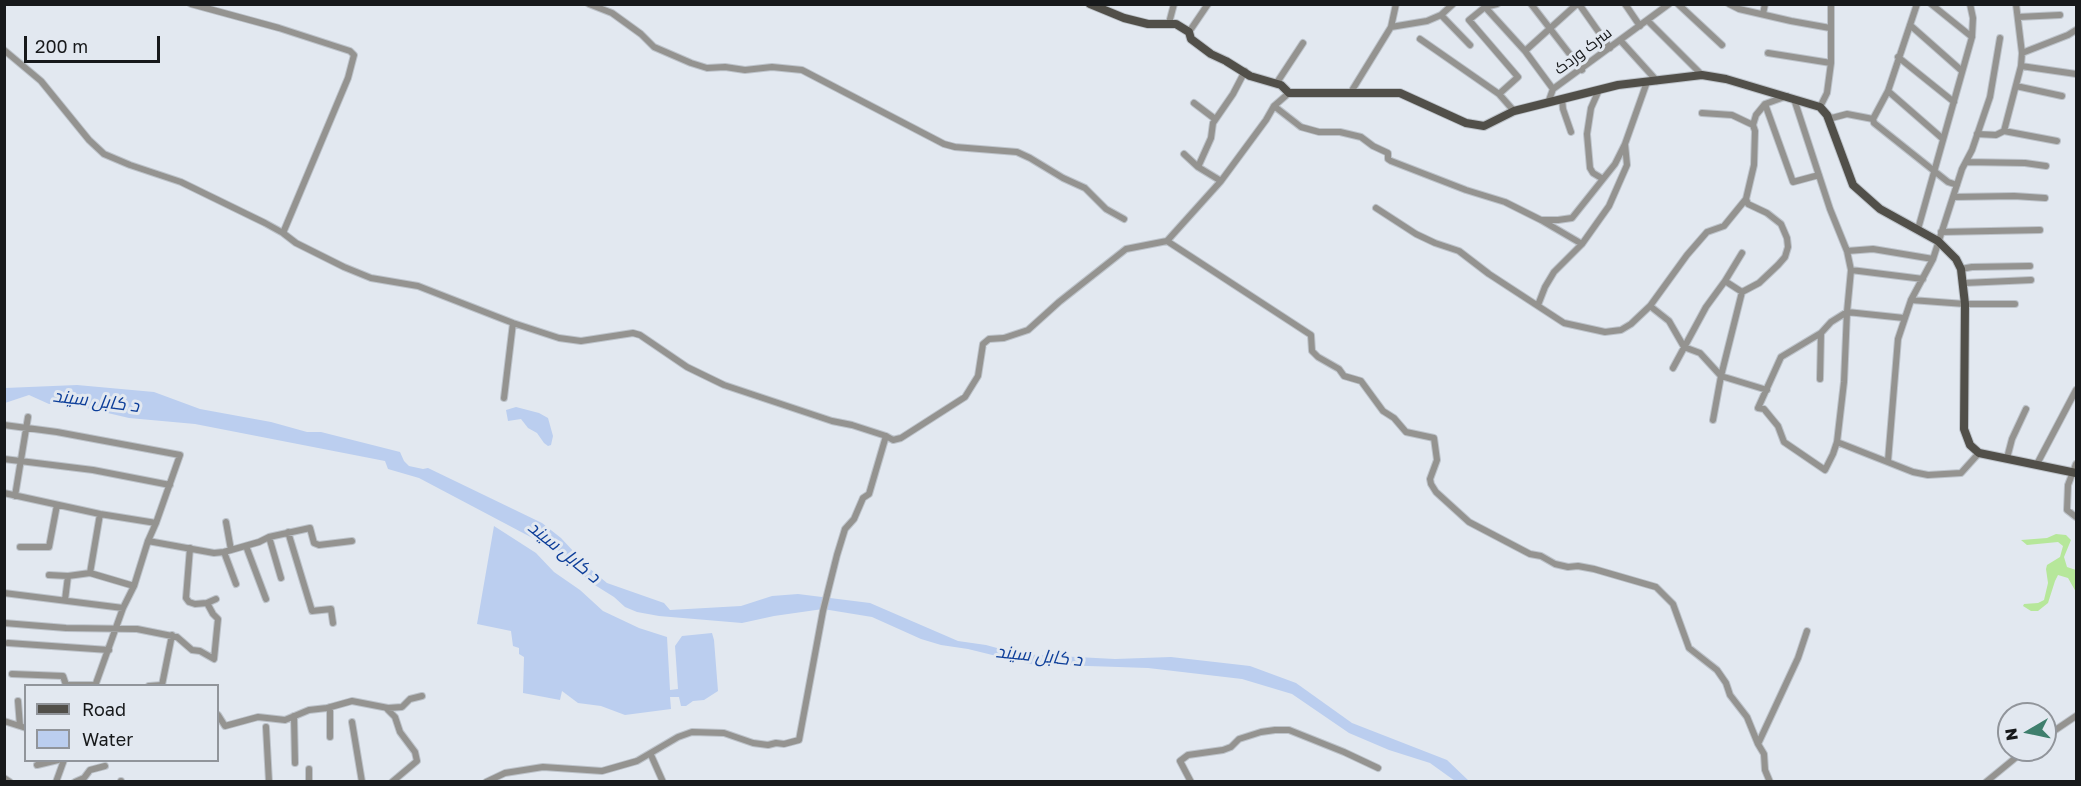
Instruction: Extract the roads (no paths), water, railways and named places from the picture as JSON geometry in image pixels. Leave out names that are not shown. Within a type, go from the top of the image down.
[{"type":"main road","points":[[1090,4],[1124,18],[1148,24],[1170,23],[1189,32],[1191,39],[1197,45],[1250,76],[1281,85],[1289,93],[1400,93],[1466,123],[1484,126],[1514,111],[1599,90],[1702,75],[1726,79],[1820,107],[1827,115],[1853,185],[1880,209],[1938,242],[1956,259],[1961,269],[1965,304],[1964,429],[1970,445],[1979,453],[2075,470]]},
{"type":"street","points":[[191,4],[279,28],[350,51],[354,55],[348,78],[284,233]]},
{"type":"street","points":[[589,4],[612,13],[641,34],[654,47],[691,63],[706,68],[725,67],[745,70],[772,67],[802,70],[944,144],[1017,152],[1085,188],[1106,209],[1124,219]]},
{"type":"street","points":[[1170,23],[1174,4]]},
{"type":"street","points":[[1189,32],[1208,4]]},
{"type":"street","points":[[1351,92],[1391,27],[1396,4]]},
{"type":"street","points":[[1391,27],[1427,21],[1441,15],[1453,4]]},
{"type":"street","points":[[1497,4],[1485,7],[1468,20],[1518,77],[1499,94]]},
{"type":"street","points":[[1531,4],[1581,69]]},
{"type":"street","points":[[1525,51],[1578,4],[1610,48]]},
{"type":"street","points":[[1625,4],[1640,26]]},
{"type":"street","name":"سرک وردک","points":[[1548,103],[1553,89],[1669,4]]},
{"type":"street","points":[[1678,4],[1722,45]]},
{"type":"street","points":[[1728,4],[1763,15],[1830,28]]},
{"type":"street","points":[[1763,15],[1765,4]]},
{"type":"street","points":[[1820,107],[1827,93],[1831,63],[1831,4]]},
{"type":"street","points":[[1873,119],[1888,91],[1917,4]]},
{"type":"street","points":[[1931,4],[1972,37]]},
{"type":"street","points":[[1918,229],[1972,37],[1971,4]]},
{"type":"street","points":[[2004,131],[2022,53],[2016,4]]},
{"type":"street","points":[[1485,7],[1525,51],[1553,89]]},
{"type":"street","points":[[1441,15],[1470,45]]},
{"type":"street","points":[[2018,17],[2060,15]]},
{"type":"street","points":[[1648,21],[1702,75]]},
{"type":"street","points":[[1910,25],[1962,70]]},
{"type":"street","points":[[2022,53],[2076,30]]},
{"type":"street","points":[[1888,460],[1898,339],[1911,300],[1933,259],[1957,185],[1972,150],[1989,97],[2000,38]]},
{"type":"street","points":[[1420,39],[1499,94],[1514,111]]},
{"type":"street","points":[[1620,40],[1657,81]]},
{"type":"street","points":[[1276,84],[1303,43]]},
{"type":"street","points":[[4,50],[41,81],[97,149],[104,154],[181,182],[284,233],[296,243],[344,267],[371,278],[418,286],[513,323],[570,340],[590,340],[626,332],[640,335],[687,368],[724,385],[893,440],[901,438],[965,397],[978,376],[983,344],[989,339],[1004,338],[1028,330],[1059,302],[1126,249],[1167,241],[1221,181],[1274,106],[1289,93]]},
{"type":"street","points":[[1768,53],[1831,63]]},
{"type":"street","points":[[1898,57],[1954,102]]},
{"type":"street","points":[[2020,66],[2076,74]]},
{"type":"street","points":[[1198,167],[1211,138],[1213,123],[1233,94],[1245,71]]},
{"type":"street","points":[[1541,220],[1572,218],[1615,164],[1625,144],[1647,82]]},
{"type":"street","points":[[2016,86],[2062,96]]},
{"type":"street","points":[[1599,90],[1592,108],[1588,144],[1590,168],[1593,173],[1603,179]]},
{"type":"street","points":[[1888,91],[1943,139]]},
{"type":"street","points":[[1376,208],[1416,234],[1460,251],[1489,274],[1564,323],[1605,332],[1621,330],[1650,306],[1664,284],[1707,232],[1724,226],[1746,199],[1754,165],[1755,131],[1753,125],[1756,115],[1765,104],[1790,97],[1847,251],[1851,270],[1847,312],[1844,382],[1837,442],[1825,470],[1784,442],[1778,426],[1764,409],[1758,408],[1781,357],[1821,333],[1831,322],[1847,312],[1904,318]]},
{"type":"street","points":[[1562,99],[1571,132]]},
{"type":"street","points":[[1194,103],[1215,119]]},
{"type":"street","points":[[1765,104],[1793,182],[1819,175]]},
{"type":"street","points":[[1274,106],[1301,127],[1361,136],[1373,146],[1388,153],[1388,159],[1391,161],[1504,202],[1582,244]]},
{"type":"street","points":[[1702,113],[1732,115],[1753,125]]},
{"type":"street","points":[[1827,115],[1832,118],[1847,114],[1873,119]]},
{"type":"street","points":[[1873,119],[1874,123],[1948,182],[1957,185]]},
{"type":"street","points":[[1977,134],[1996,135],[2004,131],[2056,141]]},
{"type":"street","points":[[1538,305],[1554,272],[1582,244],[1609,206],[1627,165],[1625,144]]},
{"type":"street","points":[[1184,154],[1198,167],[1221,181]]},
{"type":"street","points":[[1966,162],[2025,163],[2046,166]]},
{"type":"street","points":[[1953,197],[2045,198]]},
{"type":"street","points":[[1713,420],[1721,376],[1742,292],[1759,283],[1778,265],[1785,257],[1788,247],[1781,224],[1767,213],[1748,204],[1746,199]]},
{"type":"street","points":[[1941,232],[2040,230]]},
{"type":"street","points":[[1167,241],[1311,335],[1312,351],[1339,369],[1344,376],[1361,381],[1383,411],[1394,418],[1406,432],[1434,438],[1437,460],[1430,479],[1431,484],[1436,492],[1469,522],[1530,554],[1541,556],[1555,564],[1594,569],[1656,587],[1673,604],[1689,648],[1717,670],[1726,683],[1730,695],[1751,725],[1764,754],[1765,770],[1770,782]]},
{"type":"street","points":[[1847,251],[1872,249],[1933,259]]},
{"type":"street","points":[[1672,368],[1706,307],[1742,253]]},
{"type":"street","points":[[1961,269],[2030,266]]},
{"type":"street","points":[[1851,270],[1923,279]]},
{"type":"street","points":[[1964,283],[2031,280]]},
{"type":"street","points":[[1725,281],[1742,292]]},
{"type":"street","points":[[1911,300],[1965,304],[2015,304]]},
{"type":"street","points":[[1650,306],[1669,321],[1684,347],[1700,353],[1721,376],[1767,390]]},
{"type":"street","points":[[504,398],[513,323]]},
{"type":"street","points":[[1820,379],[1821,333]]},
{"type":"street","points":[[2037,464],[2076,390]]},
{"type":"street","points":[[2007,458],[2012,439],[2026,409]]},
{"type":"street","points":[[15,496],[28,417]]},
{"type":"street","points":[[4,425],[57,432],[180,455],[156,523],[147,541],[134,586],[123,608],[95,684]]},
{"type":"street","points":[[486,782],[505,773],[543,767],[602,771],[637,761],[678,737],[692,732],[724,733],[753,743],[768,745],[784,744],[800,737],[826,596],[845,528],[854,519],[863,498],[869,494],[886,436]]},
{"type":"street","points":[[1837,442],[1888,460],[1913,472],[1928,475],[1961,473],[1979,453]]},
{"type":"street","points":[[4,459],[93,470],[170,485]]},
{"type":"street","points":[[2075,470],[2068,485],[2067,510],[2076,517]]},
{"type":"street","points":[[4,493],[100,514],[156,523]]},
{"type":"street","points":[[20,547],[49,547],[57,505]]},
{"type":"street","points":[[90,573],[100,514]]},
{"type":"street","points":[[226,522],[227,551],[236,584]]},
{"type":"street","points":[[147,541],[214,553],[310,528],[314,543],[319,545],[352,541]]},
{"type":"street","points":[[288,532],[312,611],[331,609],[333,622]]},
{"type":"street","points":[[269,537],[281,578]]},
{"type":"street","points":[[246,546],[266,599]]},
{"type":"street","points":[[190,548],[186,598],[195,604],[207,603],[216,599]]},
{"type":"street","points":[[49,575],[68,576],[90,573],[134,586]]},
{"type":"street","points":[[65,600],[68,576]]},
{"type":"street","points":[[4,593],[123,608]]},
{"type":"street","points":[[4,622],[62,628],[137,629],[172,635],[192,650],[200,651],[214,659],[218,619],[207,603]]},
{"type":"street","points":[[1758,744],[1798,658],[1807,631]]},
{"type":"street","points":[[162,684],[172,635]]},
{"type":"street","points":[[8,643],[109,650]]},
{"type":"street","points":[[12,674],[63,676],[66,684]]},
{"type":"street","points":[[219,717],[225,726],[258,717],[285,720],[309,710],[352,701],[386,708],[402,707],[410,699],[422,696]]},
{"type":"street","points":[[4,721],[23,727],[18,701]]},
{"type":"street","points":[[330,707],[330,737]]},
{"type":"street","points":[[386,708],[395,717],[400,732],[415,752],[417,761],[392,782]]},
{"type":"street","points":[[294,716],[295,763]]},
{"type":"street","points":[[2057,729],[2076,716]]},
{"type":"street","points":[[352,722],[362,782]]},
{"type":"street","points":[[266,727],[268,782]]},
{"type":"street","points":[[1191,782],[1180,761],[1188,755],[1223,750],[1231,747],[1239,739],[1275,730],[1289,730],[1378,768]]},
{"type":"street","points":[[651,754],[663,782]]},
{"type":"street","points":[[37,765],[50,762]]},
{"type":"street","points":[[56,782],[63,762]]},
{"type":"street","points":[[1986,782],[2010,762]]},
{"type":"street","points":[[75,782],[84,778],[90,770],[105,766]]},
{"type":"street","points":[[309,769],[309,782]]},
{"type":"street","points":[[4,778],[10,782]]},
{"type":"water","name":"د کابل سيند","points":[[77,385],[154,392],[200,409],[271,422],[307,432],[321,432],[400,452],[409,466],[428,468],[542,523],[561,538],[589,568],[607,583],[664,603],[670,610],[741,606],[772,596],[798,594],[870,603],[958,641],[986,645],[1019,654],[1115,659],[1171,657],[1250,666],[1296,683],[1352,723],[1447,760],[1469,781],[1455,781],[1430,763],[1389,750],[1349,733],[1292,694],[1242,679],[1148,668],[1029,664],[941,645],[921,639],[872,617],[823,609],[742,623],[637,612],[625,607],[590,582],[549,544],[542,543],[419,478],[388,469],[385,461],[195,424],[129,418],[65,403],[49,404],[29,395],[5,403],[5,388]]},
{"type":"water","points":[[516,407],[539,413],[548,418],[553,436],[551,445],[544,443],[537,433],[528,428],[521,419],[508,421],[506,410]]},
{"type":"water","points":[[494,526],[536,553],[554,572],[580,590],[603,611],[639,628],[667,637],[670,690],[678,689],[675,646],[682,636],[712,633],[718,691],[704,700],[693,701],[686,706],[681,706],[679,697],[670,697],[671,709],[625,715],[601,706],[578,703],[562,691],[560,700],[523,693],[524,657],[519,654],[519,648],[513,646],[511,631],[477,624]]}]
